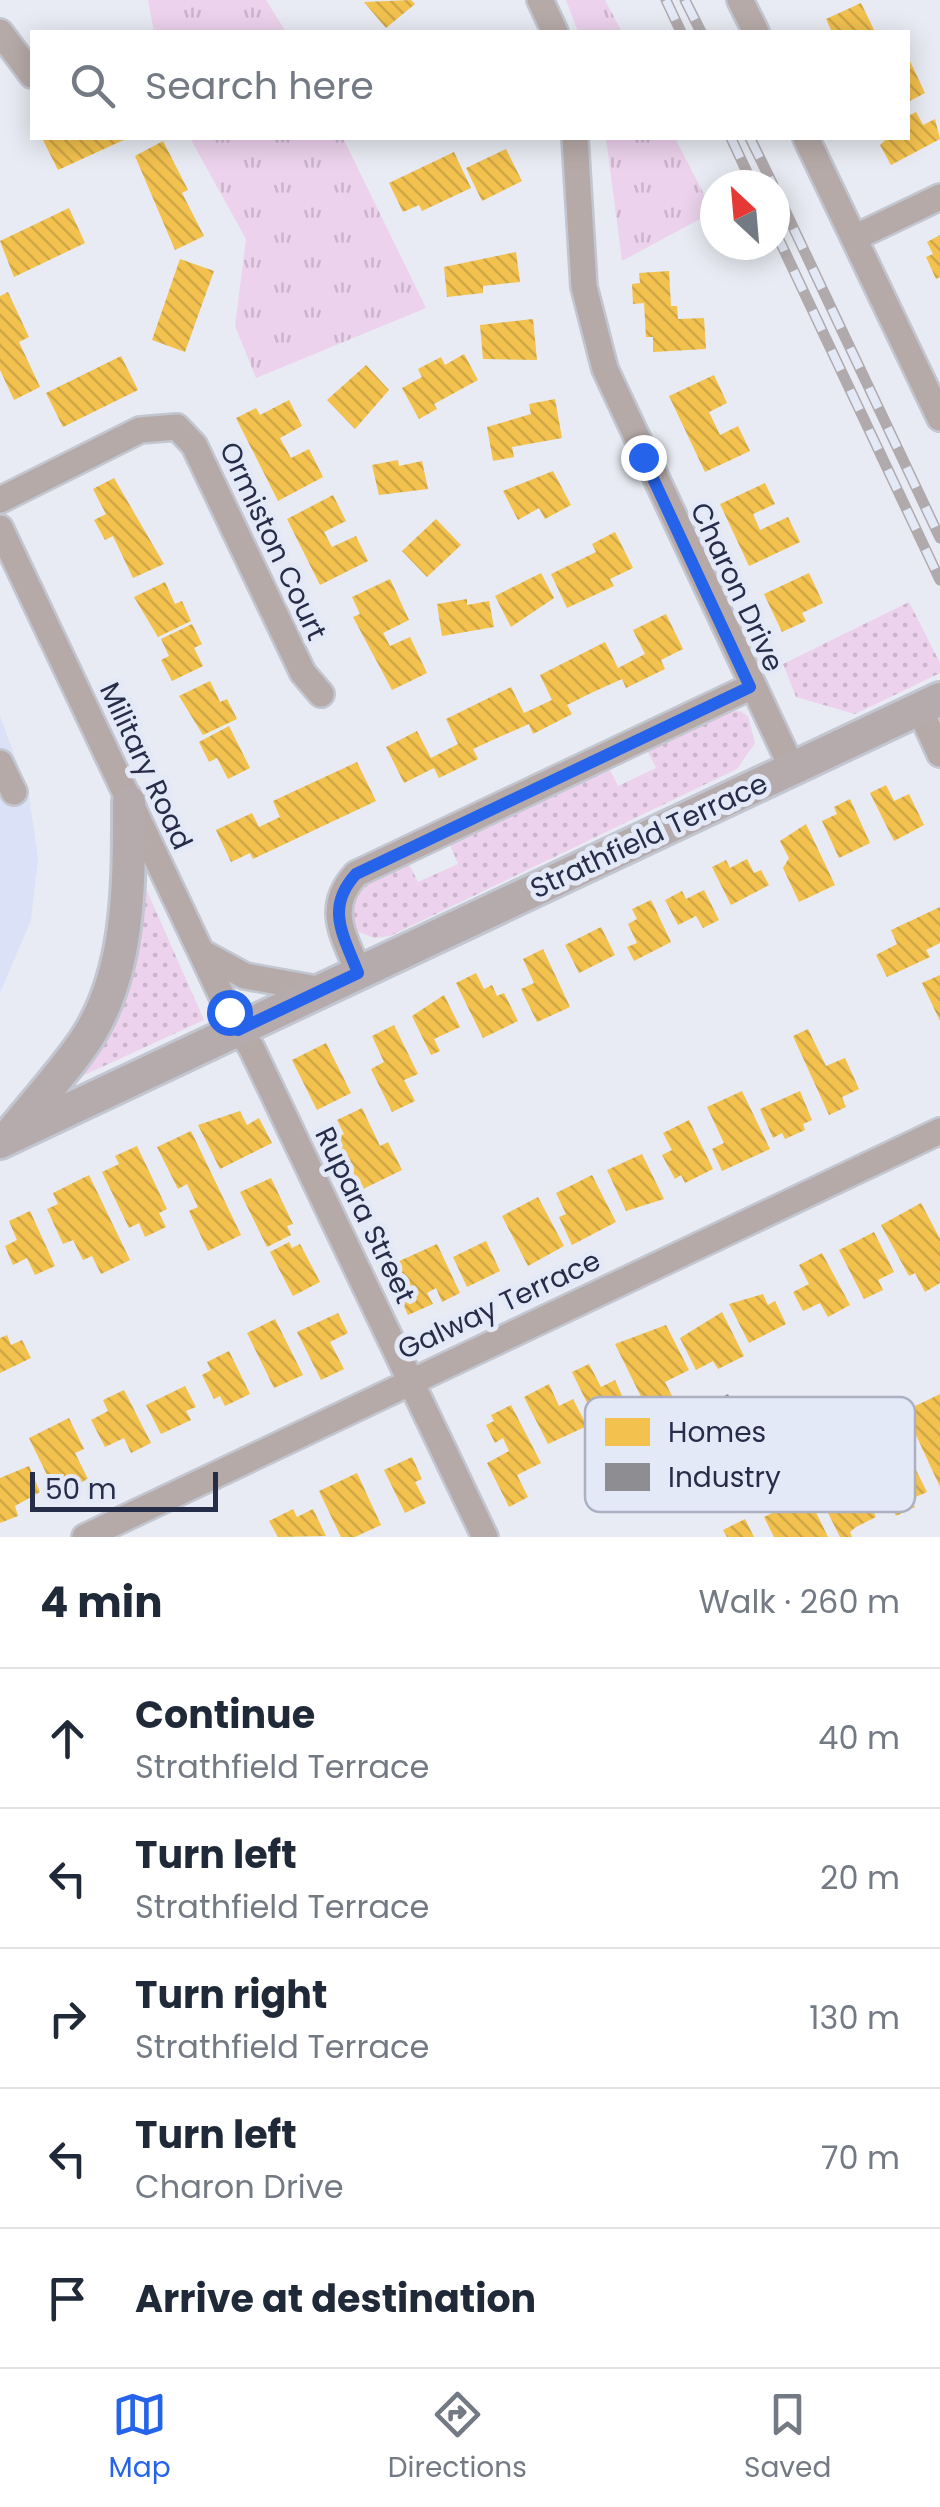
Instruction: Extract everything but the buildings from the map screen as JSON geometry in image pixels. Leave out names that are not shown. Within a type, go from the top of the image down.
[{"type":"main road","name":"Strathfield Terrace","points":[[4,1140],[929,704]]},
{"type":"main road","points":[[4,1140],[88,1038],[105,998],[125,919],[129,802]]},
{"type":"street","points":[[540,0],[554,30]]},
{"type":"street","points":[[740,0],[755,30]]},
{"type":"street","points":[[0,32],[30,72]]},
{"type":"street","name":"Charon Drive","points":[[575,140],[584,287],[592,330],[643,457],[792,768]]},
{"type":"street","points":[[807,140],[940,418]]},
{"type":"street","points":[[854,238],[940,197]]},
{"type":"street","name":"Ormiston Court","points":[[0,500],[140,430],[177,427],[194,445],[302,674],[321,694]]},
{"type":"street","name":"Military Road","points":[[0,528],[238,1030]]},
{"type":"street","points":[[358,973],[335,913],[342,890],[356,874],[750,687]]},
{"type":"street","points":[[929,704],[940,754]]},
{"type":"street","points":[[0,763],[14,792]]},
{"type":"street","points":[[201,952],[244,976],[323,990]]},
{"type":"street","name":"Rupara Street","points":[[238,1030],[255,1054],[485,1537]]},
{"type":"street","name":"Galway Terrace","points":[[85,1537],[940,1131]]},
{"type":"shaded area","points":[[0,716],[29,795],[38,859],[31,920],[0,993]]},
{"type":"green space","points":[[148,0],[266,0],[285,30],[154,30]]},
{"type":"green space","points":[[566,0],[605,0],[621,30],[577,30]]},
{"type":"green space","points":[[191,140],[344,140],[426,308],[256,378],[235,326],[246,239]]},
{"type":"green space","points":[[606,140],[676,140],[700,187],[700,219],[622,261]]},
{"type":"green space","points":[[909,602],[940,663],[940,673],[855,714],[796,697],[783,664]]},
{"type":"green space","points":[[740,711],[748,716],[755,743],[737,769],[390,936],[374,938],[354,930],[348,899],[358,889],[409,864],[418,882],[458,864],[450,845],[609,768],[618,786],[656,768],[647,750],[726,712]]},
{"type":"green space","points":[[136,866],[204,1020],[69,1082]]},
{"type":"railway","points":[[666,0],[680,30]]},
{"type":"railway","points":[[685,0],[700,30]]},
{"type":"railway","points":[[732,140],[746,170]]},
{"type":"railway","points":[[751,140],[766,170]]},
{"type":"railway","points":[[790,221],[940,538]]},
{"type":"railway","points":[[789,260],[940,580]]},
{"type":"route","points":[[229,1012],[238,1030],[358,973],[335,913],[342,890],[356,874],[750,687],[643,457]]}]
